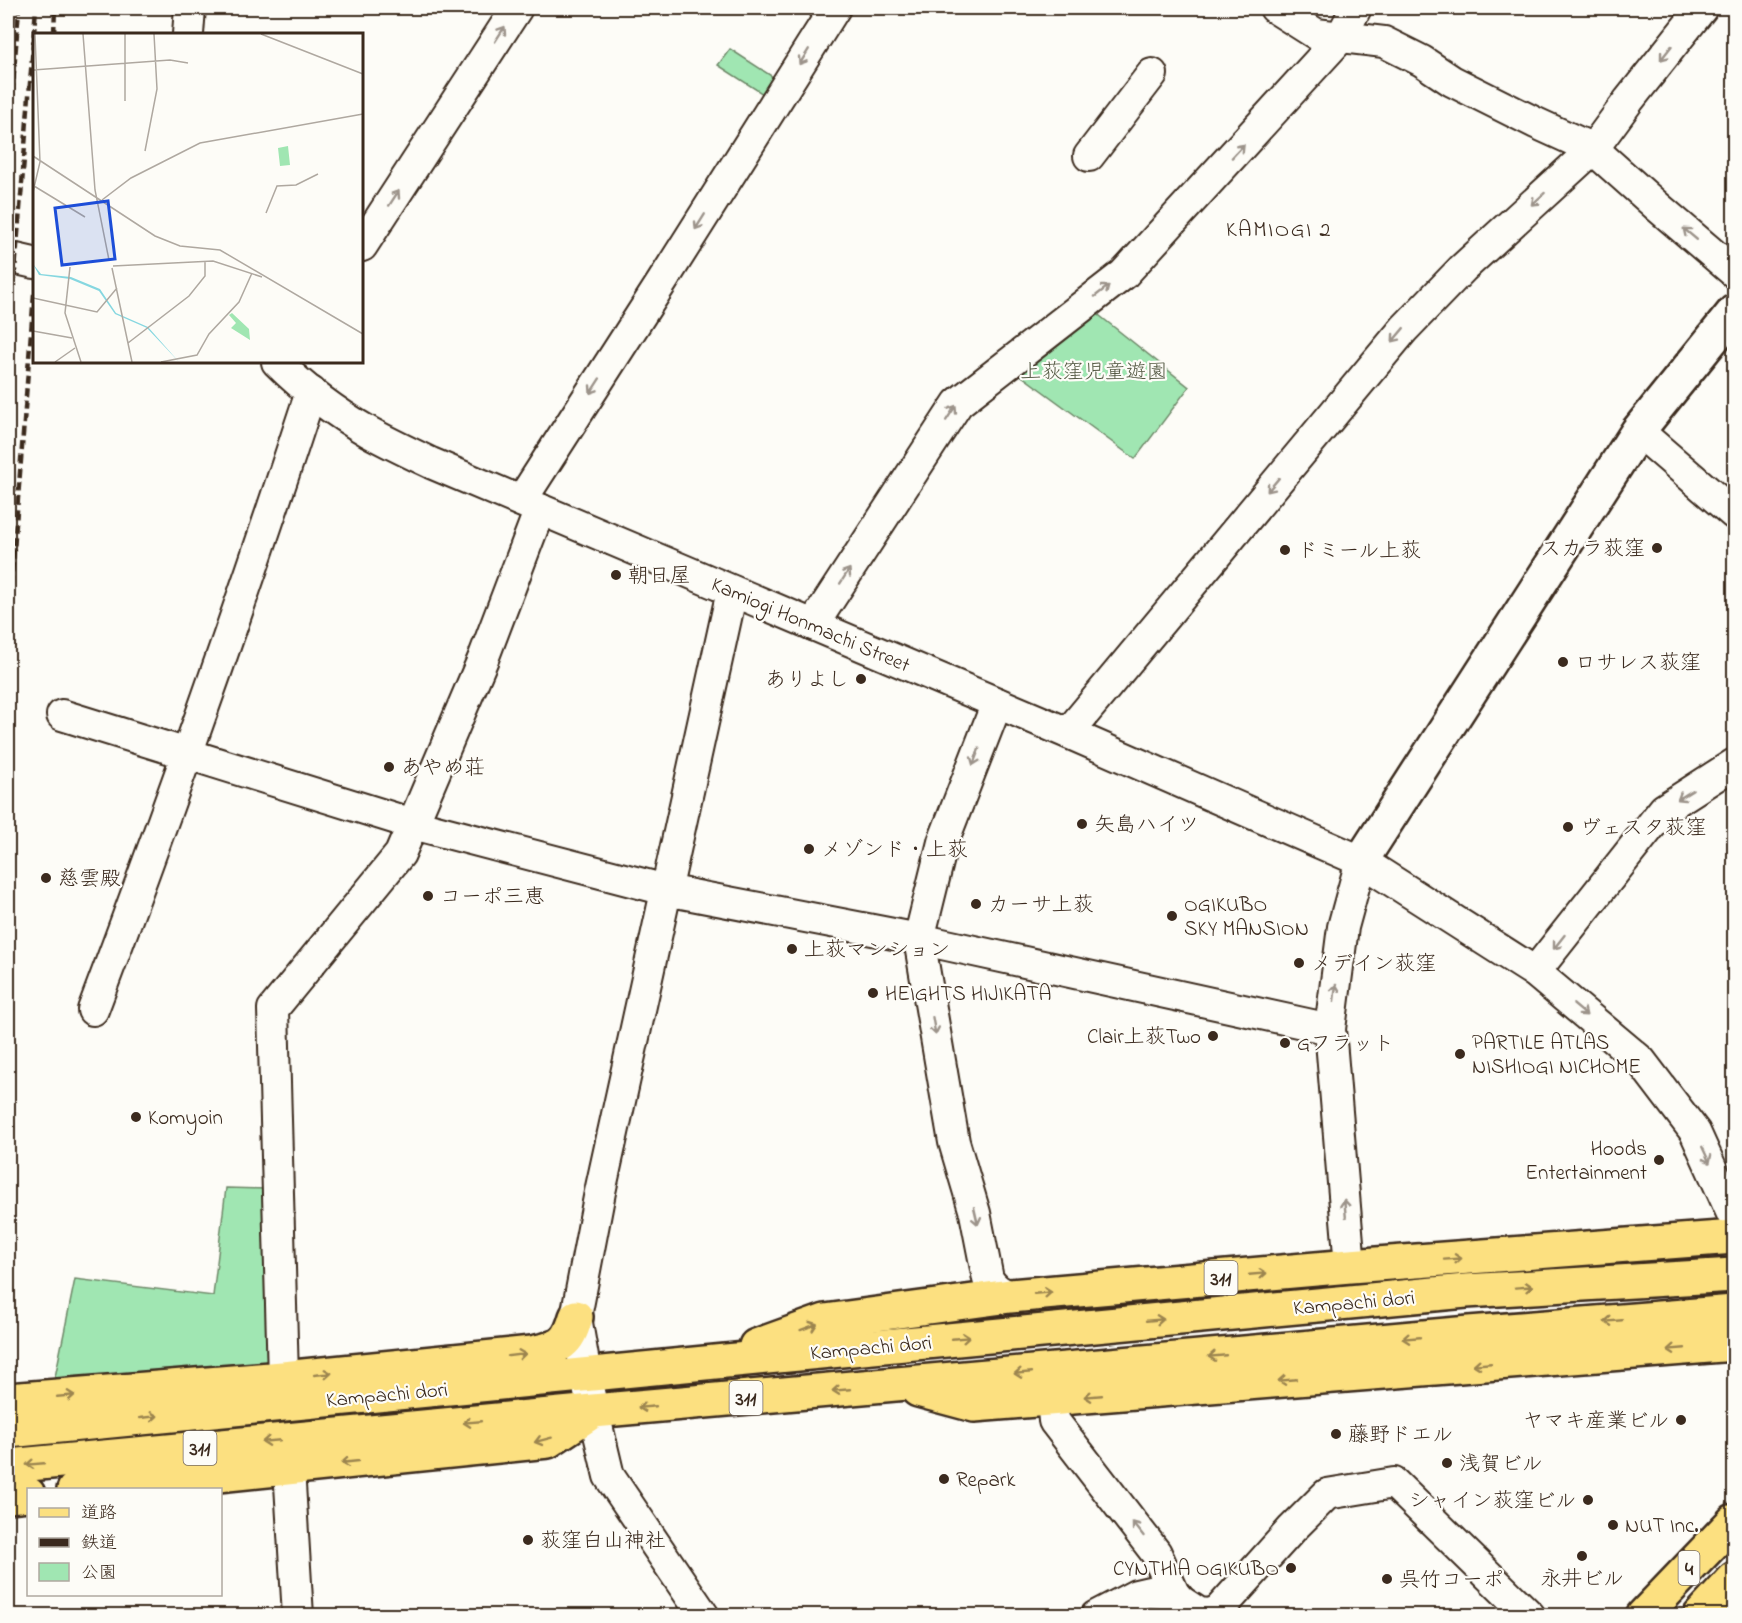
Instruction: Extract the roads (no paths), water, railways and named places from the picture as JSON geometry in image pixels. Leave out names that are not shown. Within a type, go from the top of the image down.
[{"type":"main road","name":"311","points":[[715,1362],[825,1321],[1010,1296],[1350,1266],[1734,1238]]},
{"type":"main road","name":"Kampachi dori","points":[[8,1431],[1466,1291],[1734,1275]]},
{"type":"main road","name":"Kampachi dori","points":[[8,1466],[593,1411],[1458,1334],[1734,1312]]},
{"type":"main road","points":[[8,1400],[283,1378],[532,1353],[551,1349],[564,1342],[571,1335],[576,1317]]},
{"type":"main road","name":"311","points":[[899,1385],[974,1405],[1734,1344]]},
{"type":"main road","points":[[94,1488],[548,1442],[593,1411]]},
{"type":"main road","points":[[8,1496],[27,1494]]},
{"type":"main road","name":"4","points":[[1643,1616],[1734,1521]]},
{"type":"main road","name":"4","points":[[1700,1616],[1734,1579]]},
{"type":"street","points":[[188,33],[190,8]]},
{"type":"street","points":[[363,244],[517,8]]},
{"type":"street","points":[[283,1378],[273,1010],[400,854],[483,659],[530,505],[643,313],[835,8]]},
{"type":"street","points":[[1275,8],[1316,34],[1383,42],[1422,61],[1452,81],[1593,149],[1734,272]]},
{"type":"street","points":[[813,626],[958,403],[1124,274],[1341,37],[1356,8]]},
{"type":"street","points":[[1068,733],[1404,329],[1463,268],[1593,149],[1702,8]]},
{"type":"street","points":[[1089,156],[1152,74]]},
{"type":"street","points":[[8,257],[33,263]]},
{"type":"street","points":[[1350,1266],[1330,1029],[1343,927],[1361,861],[1638,431],[1734,312]]},
{"type":"street","name":"Kamiogi Honmachi Street","points":[[280,363],[329,406],[369,432],[431,463],[1068,733],[1361,861],[1535,972],[1641,1061],[1695,1132],[1734,1218]]},
{"type":"street","points":[[93,1010],[266,528],[311,392]]},
{"type":"street","points":[[1638,431],[1734,514]]},
{"type":"street","points":[[704,1616],[609,1476],[593,1411],[576,1317],[600,1192],[732,591]]},
{"type":"street","points":[[997,703],[943,842],[919,939],[954,1142],[975,1213],[988,1279],[1000,1293],[1010,1296]]},
{"type":"street","points":[[62,715],[413,824],[666,890],[919,939],[1330,1029]]},
{"type":"street","points":[[1535,972],[1664,809],[1734,764]]},
{"type":"street","points":[[1052,1399],[1054,1421],[1156,1553],[1183,1607]]},
{"type":"street","points":[[290,1468],[298,1616]]},
{"type":"street","points":[[1096,1616],[1136,1595],[1156,1593],[1200,1613],[1209,1614],[1218,1611],[1327,1494],[1394,1483],[1530,1616]]},
{"type":"railway","points":[[8,147],[19,8]]},
{"type":"railway","points":[[34,33],[36,8]]},
{"type":"railway","points":[[54,33],[55,8]]},
{"type":"railway","points":[[8,359],[33,46]]},
{"type":"railway","points":[[8,626],[33,307]]},
{"type":"place","name":"スカラ荻窪","points":[[1657,548]]},
{"type":"place","name":"ドミール上荻","points":[[1285,550]]},
{"type":"place","name":"朝日屋","points":[[616,575]]},
{"type":"place","name":"ロサレス荻窪","points":[[1563,662]]},
{"type":"place","name":"ありよし","points":[[861,679]]},
{"type":"place","name":"あやめ荘","points":[[389,767]]},
{"type":"place","name":"矢島ハイツ","points":[[1082,824]]},
{"type":"place","name":"ヴェスタ荻窪","points":[[1568,827]]},
{"type":"place","name":"メゾンド・上荻","points":[[809,849]]},
{"type":"place","name":"慈雲殿","points":[[46,878]]},
{"type":"place","name":"コーポ三恵","points":[[428,896]]},
{"type":"place","name":"カーサ上荻","points":[[976,904]]},
{"type":"place","name":"OGIKUBO SKY MANSION","points":[[1172,916]]},
{"type":"place","name":"上荻マンション","points":[[792,949]]},
{"type":"place","name":"メデイン荻窪","points":[[1299,963]]},
{"type":"place","name":"HEIGHTS HIJIKATA","points":[[873,993]]},
{"type":"place","name":"Clair上荻Two","points":[[1213,1036]]},
{"type":"place","name":"Gフラット","points":[[1285,1043]]},
{"type":"place","name":"PARTILE ATLAS NISHIOGI NICHOME","points":[[1460,1054]]},
{"type":"place","name":"Komyoin","points":[[136,1117]]},
{"type":"place","name":"Hoods Entertainment","points":[[1659,1160]]},
{"type":"place","name":"ヤマキ産業ビル","points":[[1681,1420]]},
{"type":"place","name":"藤野ドエル","points":[[1336,1434]]},
{"type":"place","name":"浅賀ビル","points":[[1447,1463]]},
{"type":"place","name":"Repark","points":[[944,1479]]},
{"type":"place","name":"シャイン荻窪ビル","points":[[1588,1500]]},
{"type":"place","name":"NUT Inc.","points":[[1613,1525]]},
{"type":"place","name":"荻窪白山神社","points":[[528,1540]]},
{"type":"place","name":"永井ビル","points":[[1582,1556]]},
{"type":"place","name":"CYNTHIA OGIKUBO","points":[[1291,1568]]},
{"type":"place","name":"呉竹コーポ","points":[[1387,1579]]},
{"type":"district","name":"KAMIOGI 2","points":[[1279,228]]},
{"type":"park label","name":"上荻窪児童遊園","points":[[1094,371]]}]
